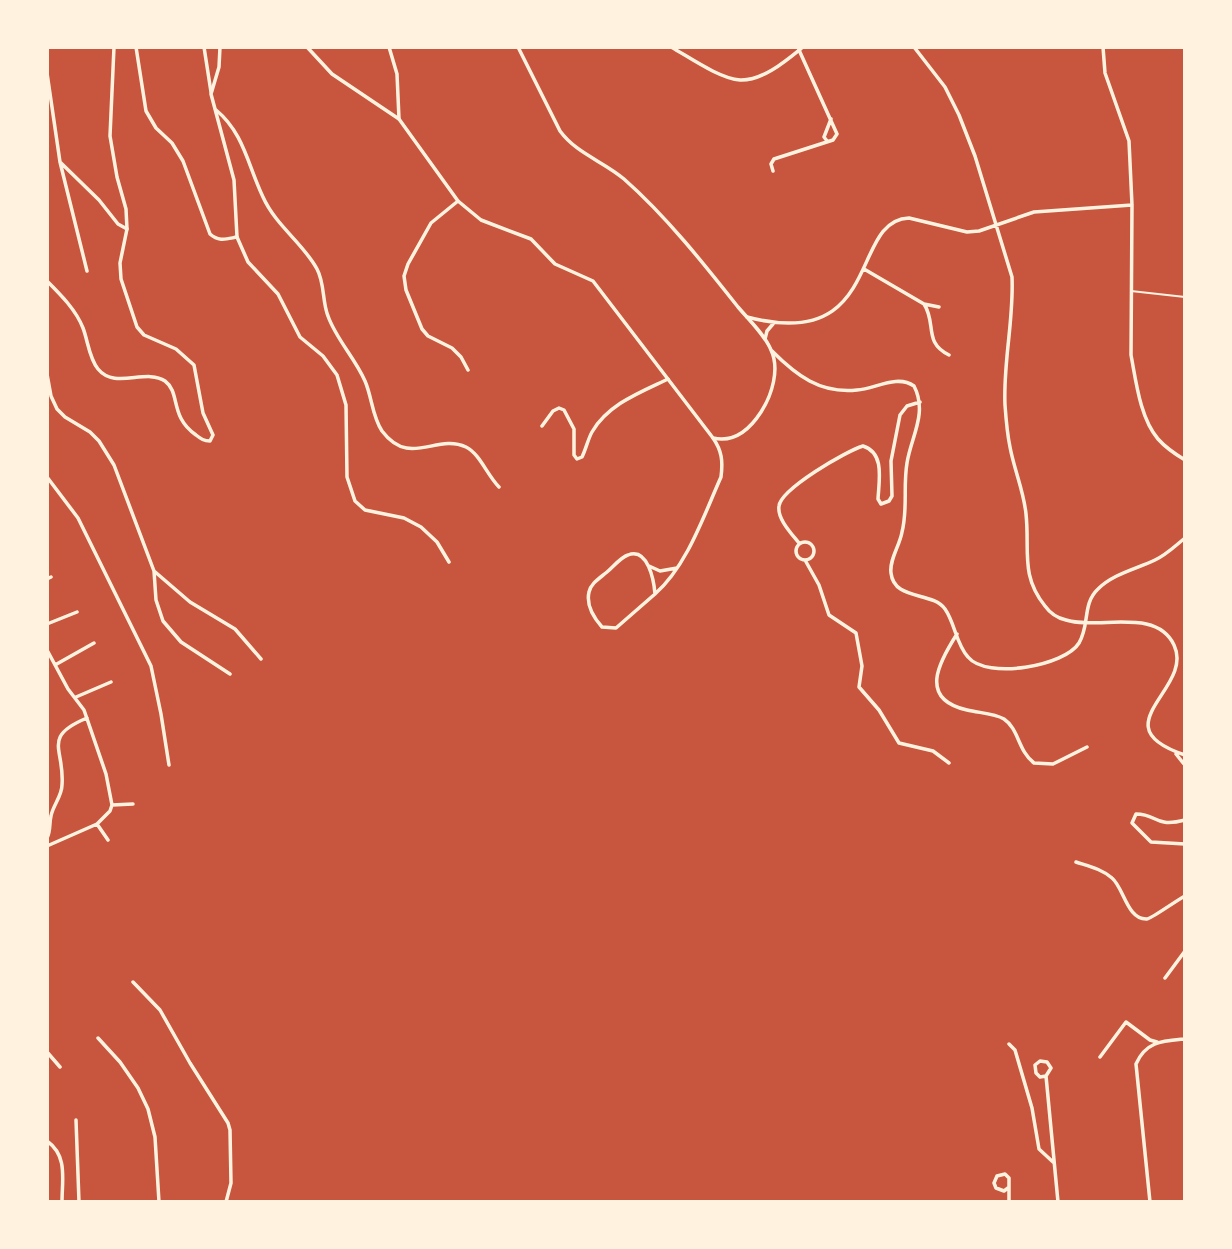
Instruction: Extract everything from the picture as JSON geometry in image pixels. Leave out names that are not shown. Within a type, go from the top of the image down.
[{"type":"street","points":[[47,281],[78,318],[94,362],[101,372],[113,378],[153,377],[163,380],[171,387],[182,423],[203,440],[210,441],[213,435],[203,413],[194,365],[176,349],[144,335],[134,320],[120,271],[127,229],[126,209],[110,136],[114,47]]},
{"type":"street","points":[[136,47],[146,111],[183,161],[209,234],[215,239],[223,240],[237,237]]},
{"type":"street","points":[[204,47],[211,94],[234,180],[237,237],[248,262],[278,294],[300,337],[323,356],[337,375],[346,405],[347,477],[355,501],[365,510],[404,518],[421,527],[437,542],[449,562]]},
{"type":"street","points":[[211,94],[219,67],[220,47]]},
{"type":"street","points":[[307,47],[332,74],[399,119],[458,201],[481,220],[531,239],[555,264],[593,281],[721,450],[722,477],[678,567],[655,594],[616,628],[602,627],[594,618],[589,597],[595,582],[627,555],[636,554],[644,558],[649,566],[655,594]]},
{"type":"street","points":[[388,47],[397,74],[399,119]]},
{"type":"street","points":[[517,47],[569,144],[605,165],[638,193],[705,266],[771,350],[791,370],[813,384],[851,391],[901,381],[914,386],[920,402],[916,433],[906,465],[903,530],[891,566],[891,575],[895,584],[904,591],[931,599],[942,606],[968,657],[976,664],[997,670],[1029,666],[1065,656],[1075,649],[1082,639],[1089,601],[1096,590],[1106,582],[1157,559],[1185,538]]},
{"type":"street","points":[[670,47],[719,73],[739,80],[754,78],[771,70],[801,49],[837,134],[833,139],[774,159],[771,164],[773,171]]},
{"type":"street","points":[[914,47],[945,87],[959,115],[1012,277],[1013,298],[1005,401],[1010,447],[1026,514],[1029,579],[1037,596],[1050,612],[1063,620],[1085,625],[1146,623],[1158,628],[1173,643],[1177,652],[1177,663],[1147,722],[1151,736],[1175,752],[1185,764]]},
{"type":"street","points":[[1103,47],[1105,73],[1129,141],[1132,205],[1131,355],[1145,415],[1157,438],[1185,460]]},
{"type":"street","points":[[47,73],[60,162],[87,271]]},
{"type":"street","points":[[216,110],[229,121],[240,137],[270,212],[319,272],[330,323],[362,375],[376,421],[384,433],[396,444],[410,449],[444,444],[464,446],[479,458],[485,472],[499,487]]},
{"type":"street","points":[[827,141],[824,137],[831,119]]},
{"type":"street","points":[[60,162],[99,200],[118,224],[127,229]]},
{"type":"street","points":[[458,201],[431,223],[404,276],[406,289],[422,328],[428,336],[452,348],[468,370]]},
{"type":"street","points":[[745,316],[774,324],[802,324],[830,313],[842,304],[852,291],[885,228],[901,219],[909,218],[967,232],[979,231],[1034,212],[1132,205]]},
{"type":"street","points":[[864,270],[924,304],[939,307]]},
{"type":"street","points":[[924,304],[928,310],[933,342],[937,348],[949,355]]},
{"type":"street","points":[[764,341],[767,331],[774,324]]},
{"type":"street","points":[[713,438],[731,439],[740,434],[760,413],[773,383],[775,369],[771,350]]},
{"type":"street","points":[[47,374],[51,396],[57,409],[90,432],[106,450],[114,465],[154,571],[158,611],[169,631],[230,674]]},
{"type":"street","points":[[542,426],[553,411],[559,408],[565,410],[574,429],[574,455],[577,459],[582,457],[592,432],[606,413],[632,396],[668,379]]},
{"type":"street","points":[[799,543],[779,513],[778,506],[784,495],[817,471],[863,446],[869,448],[878,461],[878,499],[881,504],[889,501],[892,496],[891,461],[900,415],[907,406],[920,402]]},
{"type":"street","points":[[47,477],[78,518],[151,666],[169,765]]},
{"type":"street","points":[[808,542],[813,549],[813,555],[806,560],[800,559],[796,554],[799,543],[808,542]]},
{"type":"street","points":[[806,560],[819,585],[829,615],[850,628],[859,639],[862,666],[858,680],[861,691],[879,710],[899,743],[933,751],[949,763]]},
{"type":"street","points":[[649,566],[660,571],[678,567]]},
{"type":"street","points":[[154,571],[190,602],[235,629],[261,659]]},
{"type":"street","points":[[47,624],[77,612]]},
{"type":"street","points":[[957,634],[942,656],[936,676],[937,688],[948,702],[959,708],[999,716],[1007,721],[1022,751],[1034,763],[1053,764],[1087,747]]},
{"type":"street","points":[[55,665],[94,643]]},
{"type":"street","points":[[47,650],[87,718],[106,774],[112,805],[110,811],[97,824],[47,846]]},
{"type":"street","points":[[76,697],[111,682]]},
{"type":"street","points":[[47,838],[51,830],[51,817],[62,789],[59,737],[65,729],[87,718]]},
{"type":"street","points":[[1175,752],[1185,755]]},
{"type":"street","points":[[112,805],[133,804]]},
{"type":"street","points":[[1185,820],[1164,824],[1136,814],[1132,823],[1151,842],[1185,844]]},
{"type":"street","points":[[97,824],[108,840]]},
{"type":"street","points":[[1076,862],[1110,876],[1132,912],[1138,917],[1146,919],[1155,916],[1169,904],[1185,896]]},
{"type":"street","points":[[1165,978],[1185,951]]},
{"type":"street","points":[[133,982],[160,1010],[228,1123],[231,1183],[226,1202]]},
{"type":"street","points":[[1100,1057],[1126,1022],[1150,1040],[1157,1042],[1185,1039]]},
{"type":"street","points":[[98,1038],[120,1062],[138,1088],[148,1109],[155,1137],[159,1202]]},
{"type":"street","points":[[1150,1202],[1136,1064],[1143,1052],[1157,1042]]},
{"type":"street","points":[[1009,1044],[1015,1050],[1019,1062],[1032,1108],[1039,1149],[1054,1164]]},
{"type":"street","points":[[47,1052],[60,1067]]},
{"type":"street","points":[[1040,1061],[1047,1062],[1050,1066],[1050,1073],[1046,1076],[1040,1077],[1036,1073],[1035,1065],[1040,1061]]},
{"type":"street","points":[[1046,1076],[1058,1202]]},
{"type":"street","points":[[76,1120],[79,1202]]},
{"type":"street","points":[[47,1141],[61,1156],[62,1202]]},
{"type":"street","points":[[1009,1188],[1004,1191],[996,1188],[994,1181],[997,1176],[1002,1174],[1011,1180],[1009,1202]]},
{"type":"lane","points":[[1130,291],[1185,297]]}]
